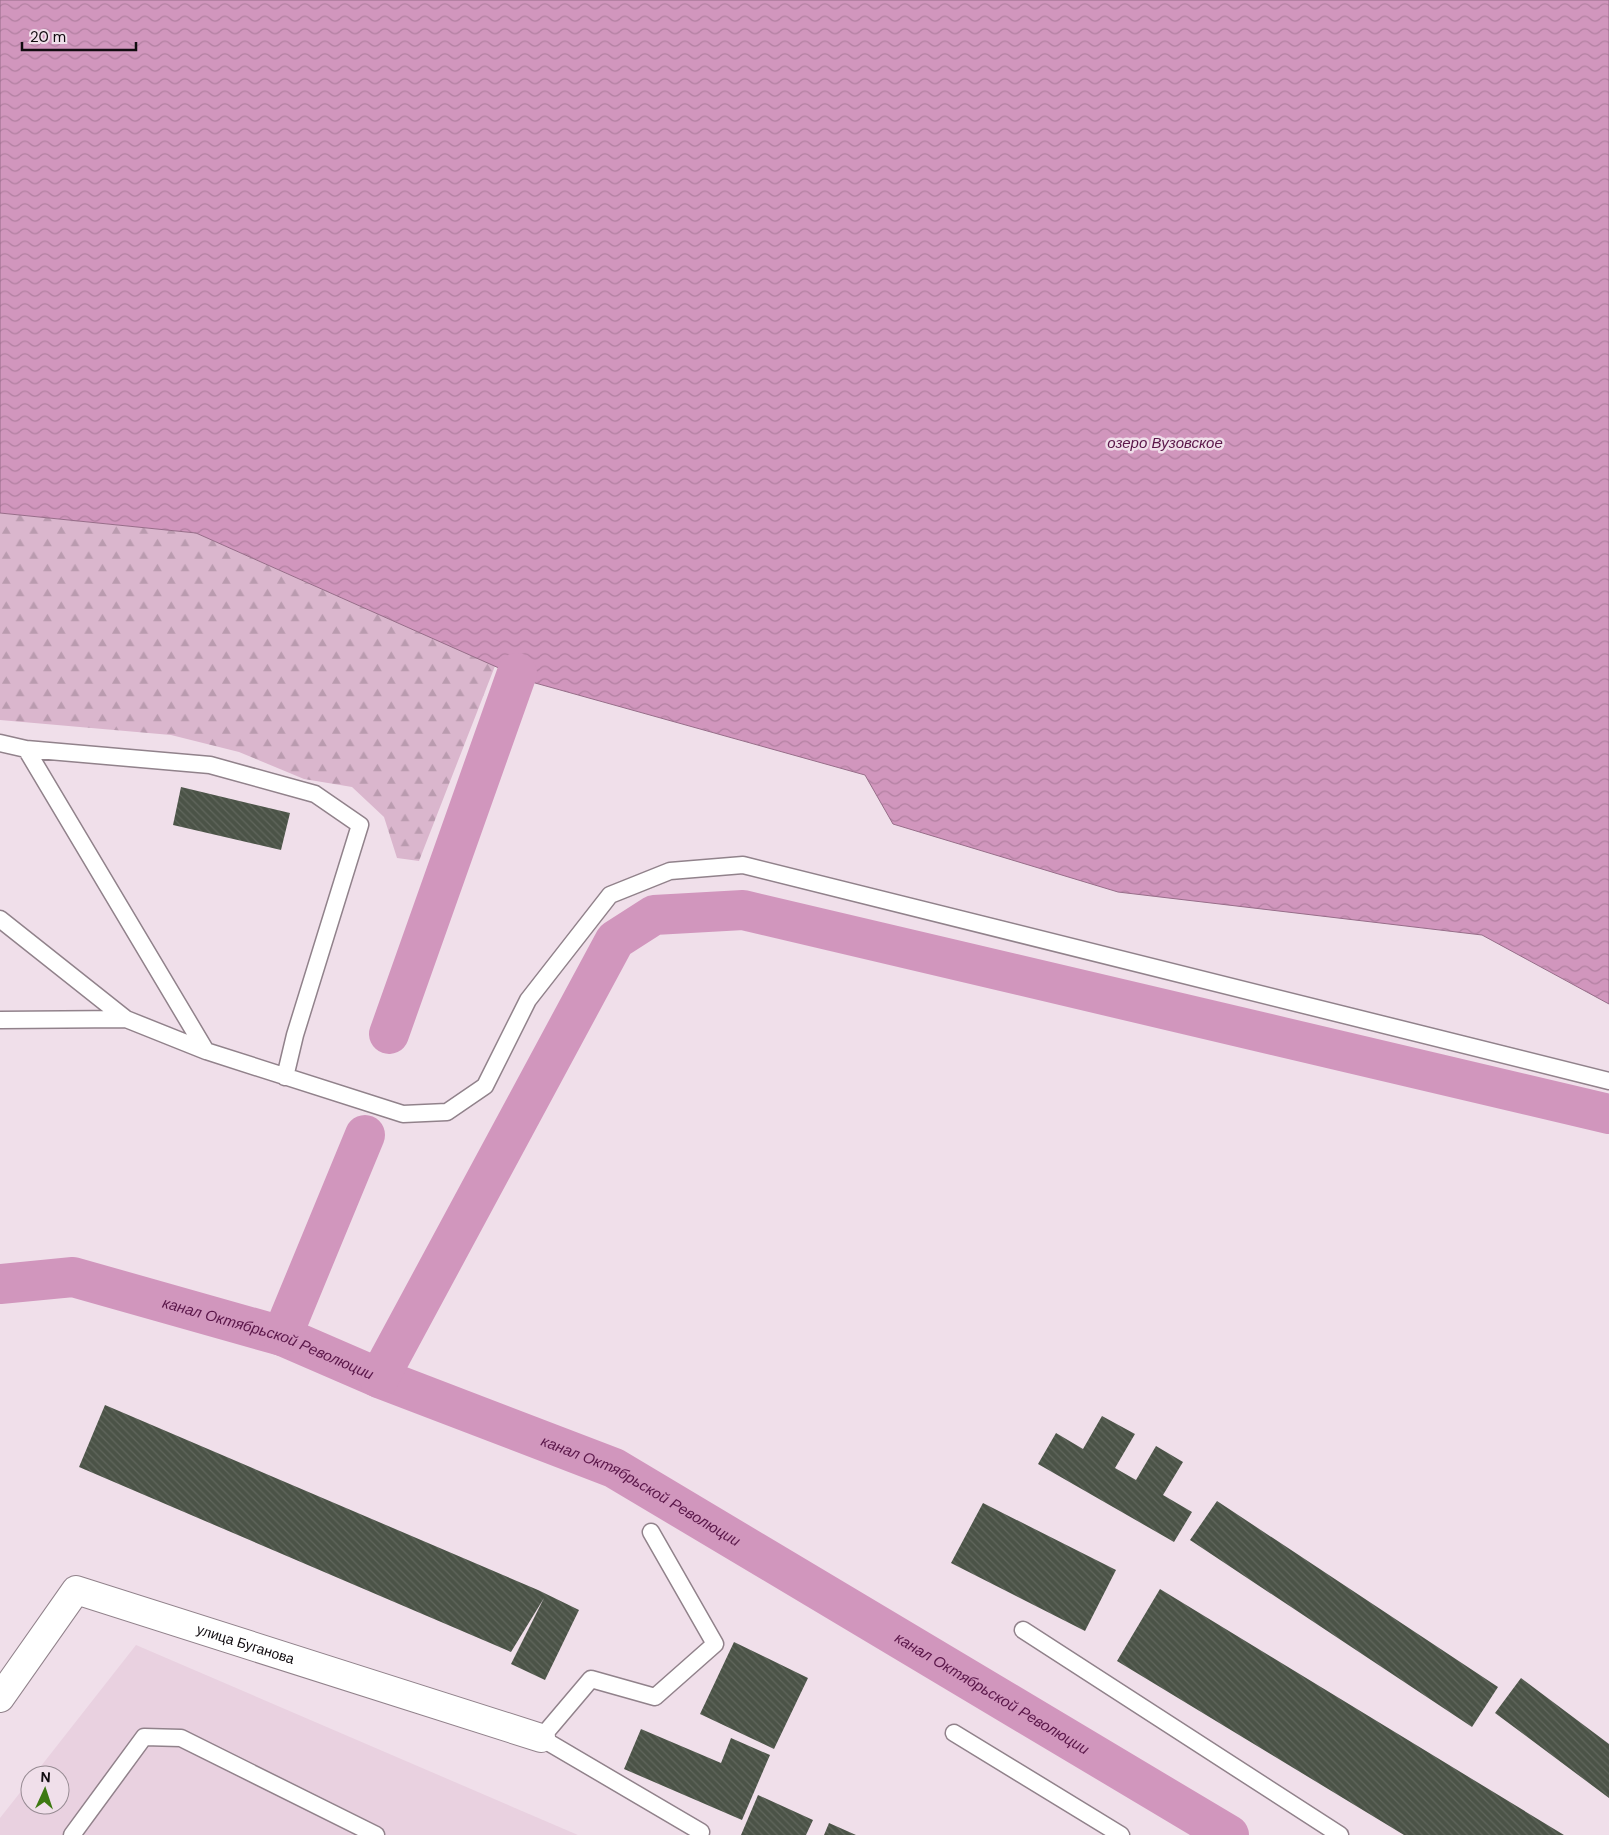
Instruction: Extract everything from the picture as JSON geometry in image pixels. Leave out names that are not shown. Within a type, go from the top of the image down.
[{"type":"street","name":"улица Буганова","points":[[0,1698],[76,1590],[541,1738]]},
{"type":"lane","points":[[0,743],[26,749],[210,765],[315,794],[360,825],[295,1035],[285,1077]]},
{"type":"lane","points":[[26,749],[206,1051]]},
{"type":"lane","points":[[0,919],[126,1018],[206,1051],[403,1114],[447,1112],[485,1086],[528,1000],[610,895],[670,871],[743,865],[1609,1081]]},
{"type":"lane","points":[[0,1020],[126,1018]]},
{"type":"lane","points":[[651,1532],[715,1644],[655,1697],[591,1679],[541,1738],[701,1832]]},
{"type":"lane","points":[[1023,1630],[1340,1835]]},
{"type":"lane","points":[[954,1733],[1121,1835]]},
{"type":"lane","points":[[72,1835],[144,1737],[181,1738],[376,1835]]},
{"type":"shaded area","points":[[136,1645],[578,1835],[0,1835],[0,1818],[20,1793],[20,1815],[70,1815],[70,1765],[42,1765]]},
{"type":"green space","points":[[0,513],[196,533],[495,666],[419,861],[397,858],[384,817],[352,787],[304,779],[239,752],[171,735],[0,720]]},
{"type":"water","name":"озеро Вузовское","points":[[0,0],[1609,0],[1609,1004],[1482,935],[1118,892],[893,824],[865,775],[528,681],[196,533],[0,513]]},
{"type":"building","points":[[181,787],[290,813],[281,850],[173,825]]},
{"type":"building","points":[[105,1405],[538,1590],[579,1610],[545,1680],[511,1664],[544,1598],[511,1652],[79,1467]]},
{"type":"building","points":[[1102,1416],[1135,1434],[1115,1468],[1136,1480],[1156,1446],[1183,1462],[1163,1495],[1192,1512],[1174,1542],[1038,1464],[1056,1433],[1083,1449]]},
{"type":"building","points":[[1217,1501],[1498,1687],[1472,1727],[1190,1540]]},
{"type":"building","points":[[983,1503],[1116,1570],[1085,1631],[951,1563]]},
{"type":"building","points":[[1160,1589],[1564,1835],[1404,1835],[1117,1661]]},
{"type":"building","points":[[734,1642],[808,1678],[774,1749],[700,1714]]},
{"type":"building","points":[[1521,1678],[1609,1744],[1609,1798],[1495,1713]]},
{"type":"building","points":[[641,1729],[721,1763],[731,1738],[770,1755],[742,1820],[624,1769]]},
{"type":"building","points":[[758,1795],[813,1820],[806,1835],[741,1835]]},
{"type":"building","points":[[829,1823],[856,1835],[824,1835]]},
{"type":"waterway","points":[[389,1034],[517,673]]},
{"type":"waterway","points":[[379,1378],[615,940],[654,915],[743,910],[1609,1114]]},
{"type":"waterway","points":[[282,1336],[365,1135]]},
{"type":"waterway","name":"канал Октябрьской Революции","points":[[0,1284],[73,1277],[282,1336],[379,1378],[614,1468],[1229,1835]]}]
